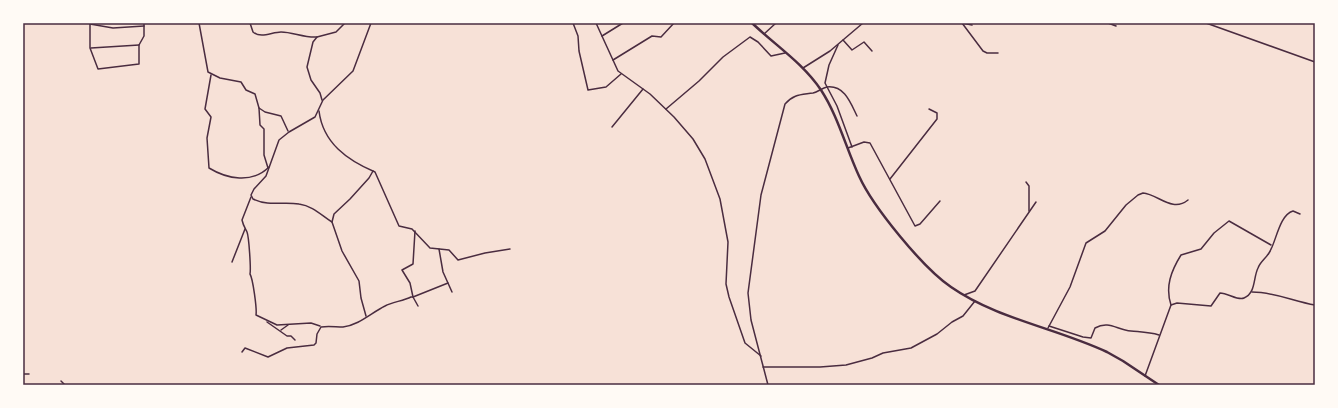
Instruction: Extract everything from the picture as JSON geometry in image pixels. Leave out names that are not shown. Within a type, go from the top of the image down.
[{"type":"main road","points":[[752,23],[803,68],[821,89],[828,101],[866,189],[886,218],[927,267],[950,286],[974,301],[1049,327],[1111,354],[1159,385]]},
{"type":"street","points":[[144,23],[144,26],[144,36],[139,45],[140,62],[138,65],[98,69],[90,48],[90,24],[113,28],[144,26]]},
{"type":"street","points":[[199,23],[207,68],[211,75],[205,109],[211,117],[207,138],[209,168],[225,177],[239,178],[254,177],[271,165]]},
{"type":"street","points":[[250,23],[253,32],[260,35],[282,32],[310,37],[336,32],[345,23]]},
{"type":"street","points":[[371,23],[354,71],[323,100],[319,111],[311,120],[289,132],[279,140],[266,176],[254,189],[242,219],[251,267],[250,274],[252,278],[252,289],[256,299],[256,315],[280,326],[312,323],[321,327],[343,327],[353,324],[366,316],[375,313],[390,303],[399,302],[448,283]]},
{"type":"street","points":[[573,23],[578,36],[579,51],[588,90],[606,87],[622,74]]},
{"type":"street","points":[[596,23],[618,71],[666,108],[693,139],[714,181],[720,199],[728,242],[728,292],[745,343],[761,356]]},
{"type":"street","points":[[602,36],[623,23]]},
{"type":"street","points":[[613,60],[652,36],[661,37],[674,23]]},
{"type":"street","points":[[764,35],[776,23]]},
{"type":"street","points":[[803,68],[838,45],[863,23]]},
{"type":"street","points":[[962,23],[972,25]]},
{"type":"street","points":[[962,23],[983,51],[987,53],[998,53]]},
{"type":"street","points":[[1108,23],[1116,26]]},
{"type":"street","points":[[1206,23],[1315,62]]},
{"type":"street","points":[[316,37],[313,42],[307,67],[311,80],[323,100]]},
{"type":"street","points":[[666,108],[699,82],[723,57],[750,37],[758,42],[771,56],[786,52]]},
{"type":"street","points":[[843,40],[852,50],[864,42],[872,51]]},
{"type":"street","points":[[90,48],[139,45]]},
{"type":"street","points":[[838,45],[829,65],[825,83],[837,106],[852,147]]},
{"type":"street","points":[[211,75],[241,82],[246,90],[255,94],[259,108],[260,125],[264,129],[264,154],[268,168]]},
{"type":"street","points":[[768,385],[751,320],[748,293],[761,195],[785,104],[797,94],[814,93],[826,87],[836,89],[847,96],[857,116]]},
{"type":"street","points":[[612,127],[643,89]]},
{"type":"street","points":[[259,108],[265,112],[281,116],[289,132]]},
{"type":"street","points":[[890,179],[937,119],[936,113],[929,109]]},
{"type":"street","points":[[319,111],[321,123],[327,138],[355,163],[373,171],[378,175],[399,226],[412,228],[430,248],[449,250],[458,260],[485,253],[510,249]]},
{"type":"street","points":[[848,148],[868,142],[915,226],[920,224],[940,200]]},
{"type":"street","points":[[332,222],[334,214],[350,200],[369,178],[373,171]]},
{"type":"street","points":[[1026,182],[1029,186],[1029,211]]},
{"type":"street","points":[[1159,335],[1147,331],[1128,331],[1105,324],[1095,328],[1091,338],[1049,327],[1070,287],[1086,243],[1105,230],[1126,205],[1138,195],[1143,193],[1171,204],[1182,204],[1188,200]]},
{"type":"street","points":[[251,197],[267,204],[295,204],[308,206],[323,214],[332,222],[342,251],[359,281],[360,294],[366,316]]},
{"type":"street","points":[[964,295],[975,291],[1036,202]]},
{"type":"street","points":[[1252,292],[1257,269],[1269,253],[1271,245],[1287,214],[1293,211],[1300,214]]},
{"type":"street","points":[[1145,376],[1171,305],[1167,295],[1168,283],[1181,255],[1201,249],[1214,233],[1225,223],[1233,222],[1271,245]]},
{"type":"street","points":[[232,262],[245,229]]},
{"type":"street","points":[[415,231],[415,247],[412,255],[413,264],[402,270],[410,283],[413,296],[418,306]]},
{"type":"street","points":[[439,249],[443,272],[452,292]]},
{"type":"street","points":[[1171,305],[1177,303],[1211,306],[1220,293],[1242,299],[1252,292],[1271,293],[1297,302],[1315,305]]},
{"type":"street","points":[[763,367],[820,367],[846,365],[872,358],[883,353],[911,348],[937,334],[952,322],[963,316],[974,301]]},
{"type":"street","points":[[268,321],[268,324],[294,340]]},
{"type":"street","points":[[280,330],[290,324]]},
{"type":"street","points":[[242,352],[245,348],[268,357],[287,348],[314,345],[321,327]]},
{"type":"street","points":[[23,374],[29,374]]},
{"type":"street","points":[[61,381],[65,385]]}]
